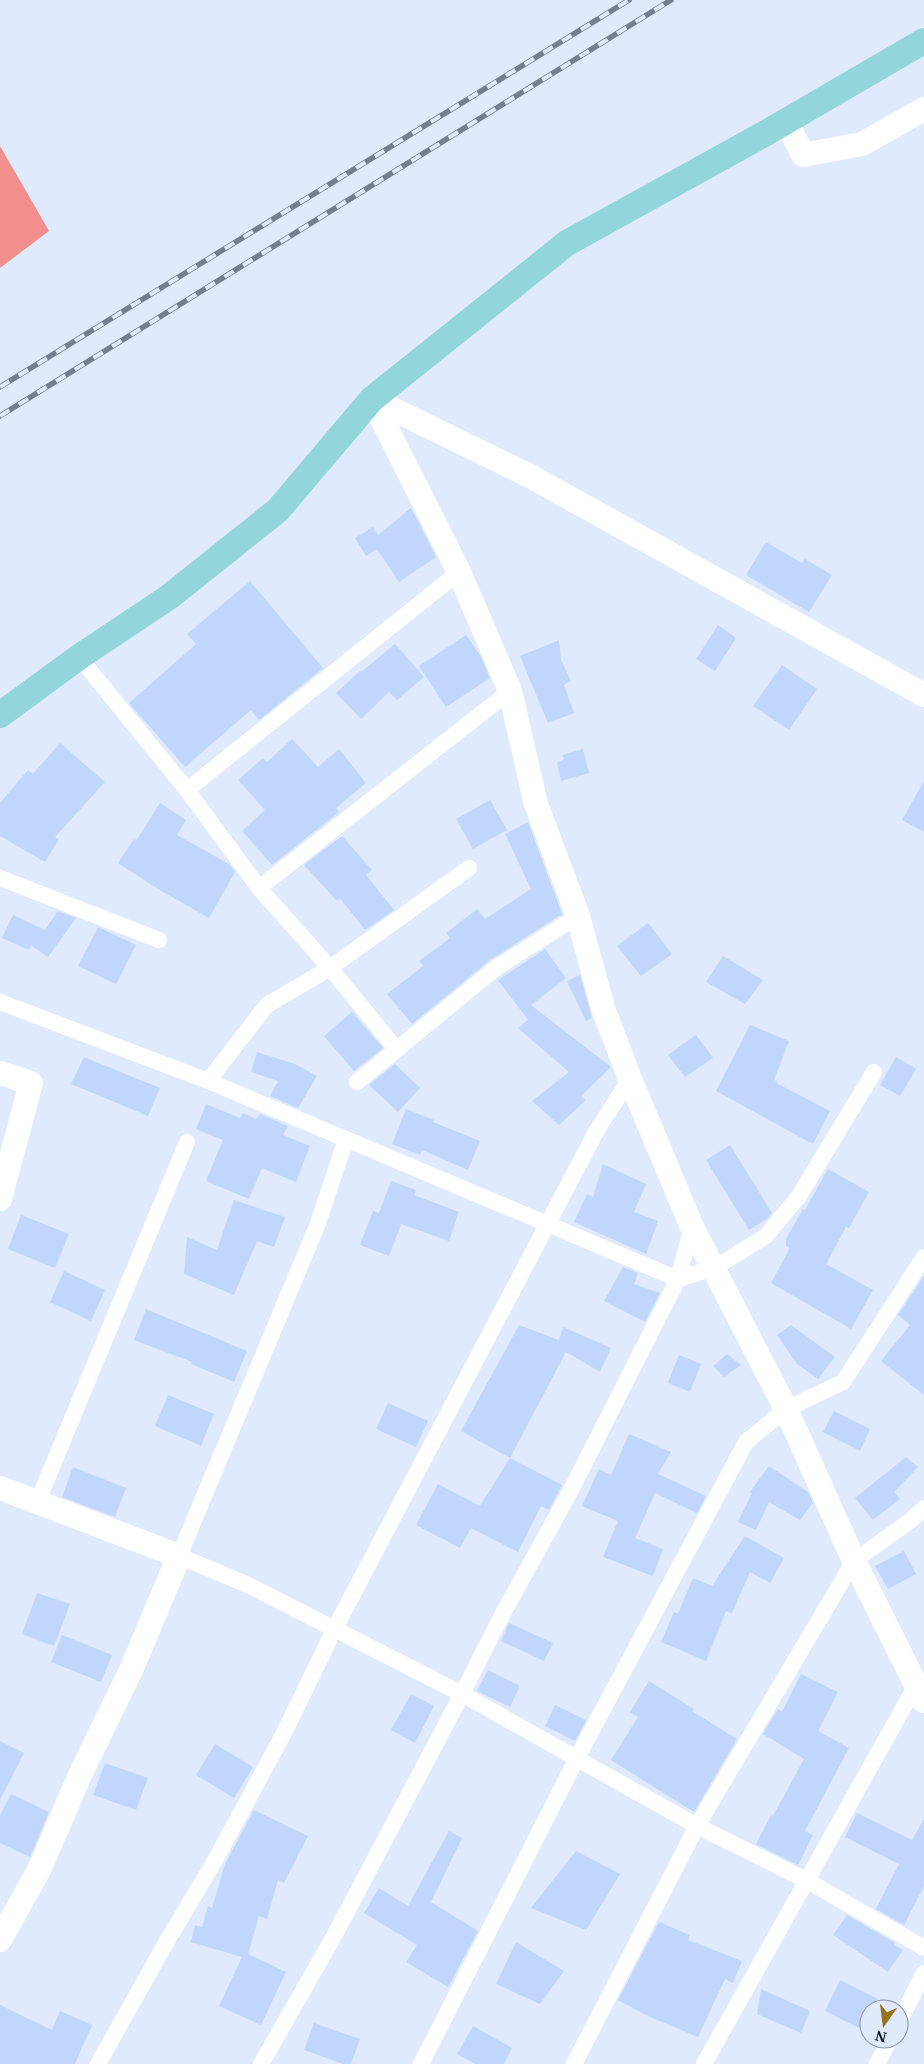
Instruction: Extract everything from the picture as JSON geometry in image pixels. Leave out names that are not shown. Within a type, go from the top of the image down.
[{"type":"main road","points":[[0,715],[79,657],[169,597],[278,510],[372,399],[567,243],[786,121],[924,41]]},
{"type":"street","points":[[786,121],[803,155],[862,144],[924,109]]},
{"type":"street","points":[[372,399],[459,572],[510,692],[536,804],[578,916],[603,1008],[630,1079],[692,1227],[786,1409],[854,1560],[920,1694],[806,1880],[704,2064]]},
{"type":"street","points":[[372,399],[530,476],[924,695]]},
{"type":"street","points":[[186,790],[459,572]]},
{"type":"street","points":[[79,657],[186,790],[259,888],[330,968],[396,1050]]},
{"type":"street","points":[[259,888],[510,692]]},
{"type":"street","points":[[208,1081],[266,1004],[330,968],[469,868]]},
{"type":"street","points":[[0,878],[159,940]]},
{"type":"street","points":[[357,1082],[496,968],[578,916]]},
{"type":"street","points":[[0,1002],[208,1081],[678,1280],[714,1268],[766,1236],[799,1196],[874,1072]]},
{"type":"street","points":[[0,1073],[31,1083],[0,1199]]},
{"type":"street","points":[[98,2064],[213,1864],[284,1733],[334,1630],[549,1225],[597,1130],[630,1079]]},
{"type":"street","points":[[0,1940],[40,1870],[80,1775],[132,1668],[316,1226],[346,1139]]},
{"type":"street","points":[[37,1503],[187,1142]]},
{"type":"street","points":[[260,2064],[333,1938],[462,1694],[501,1616],[571,1490],[678,1280],[692,1227]]},
{"type":"street","points":[[421,2064],[577,1758],[746,1442],[786,1409],[843,1382],[924,1257]]},
{"type":"street","points":[[0,1488],[179,1556],[246,1584],[462,1694],[698,1826],[806,1880],[924,1948]]},
{"type":"street","points":[[574,2064],[698,1826],[854,1560],[910,1521],[924,1508]]},
{"type":"street","points":[[909,2002],[924,1973]]},
{"type":"street","points":[[877,2064],[885,2049]]},
{"type":"shaded area","points":[[0,146],[49,231],[0,268]]},
{"type":"building","points":[[411,508],[436,557],[399,582],[377,549],[366,556],[355,538],[373,527],[378,535]]},
{"type":"building","points":[[766,542],[802,563],[805,559],[832,575],[809,612],[746,575]]},
{"type":"building","points":[[250,581],[323,668],[259,720],[251,710],[185,767],[129,703],[196,644],[187,634]]},
{"type":"building","points":[[718,625],[736,638],[715,671],[696,659]]},
{"type":"building","points":[[466,635],[480,655],[490,678],[446,707],[419,666]]},
{"type":"building","points":[[559,640],[561,660],[571,681],[564,685],[574,713],[548,723],[520,656]]},
{"type":"building","points":[[395,644],[424,677],[397,700],[389,692],[361,719],[336,693],[360,671]]},
{"type":"building","points":[[782,665],[817,689],[789,730],[753,706]]},
{"type":"building","points":[[292,739],[318,767],[339,749],[366,783],[336,808],[339,812],[272,865],[242,831],[265,810],[238,780],[263,758],[267,762]]},
{"type":"building","points":[[60,743],[105,782],[55,837],[59,839],[45,862],[0,836],[0,803],[28,770],[33,774]]},
{"type":"building","points":[[583,749],[589,773],[561,781],[557,763],[564,759],[562,755]]},
{"type":"building","points":[[924,781],[924,832],[902,820]]},
{"type":"building","points":[[490,800],[507,830],[473,849],[456,819]]},
{"type":"building","points":[[160,803],[186,820],[177,835],[229,864],[235,872],[209,918],[158,889],[118,863],[134,839],[136,841]]},
{"type":"building","points":[[528,822],[562,914],[490,960],[412,1024],[387,994],[423,966],[419,961],[450,938],[446,933],[477,909],[485,919],[531,889],[505,834]]},
{"type":"building","points":[[342,836],[372,870],[366,875],[394,910],[365,930],[340,898],[337,901],[304,865]]},
{"type":"building","points":[[58,911],[76,918],[48,957],[31,945],[29,950],[2,938],[13,915],[45,930]]},
{"type":"building","points":[[648,923],[672,954],[641,976],[617,946]]},
{"type":"building","points":[[98,927],[136,945],[116,984],[78,966]]},
{"type":"building","points":[[545,949],[566,978],[531,1005],[611,1067],[581,1096],[586,1100],[559,1125],[532,1101],[569,1072],[518,1028],[528,1020],[498,980]]},
{"type":"building","points":[[723,956],[763,980],[745,1004],[706,982]]},
{"type":"building","points":[[580,975],[592,1018],[586,1021],[567,981]]},
{"type":"building","points":[[352,1012],[383,1048],[354,1071],[324,1036]]},
{"type":"building","points":[[750,1025],[789,1041],[774,1080],[777,1081],[776,1083],[830,1111],[813,1144],[716,1091]]},
{"type":"building","points":[[696,1035],[713,1058],[685,1077],[668,1055]]},
{"type":"building","points":[[257,1052],[295,1064],[317,1076],[298,1108],[270,1096],[278,1081],[251,1072]]},
{"type":"building","points":[[84,1057],[160,1088],[148,1116],[71,1084]]},
{"type":"building","points":[[896,1057],[916,1069],[900,1096],[880,1085]]},
{"type":"building","points":[[395,1064],[420,1088],[398,1112],[369,1085]]},
{"type":"building","points":[[206,1104],[240,1118],[243,1113],[256,1119],[260,1114],[288,1126],[283,1135],[310,1146],[296,1182],[262,1168],[249,1199],[206,1181],[223,1140],[196,1129]]},
{"type":"building","points":[[406,1109],[480,1141],[468,1170],[422,1150],[420,1155],[392,1144]]},
{"type":"building","points":[[730,1145],[772,1213],[767,1219],[749,1230],[706,1160]]},
{"type":"building","points":[[603,1164],[646,1184],[634,1212],[658,1221],[646,1254],[574,1222],[587,1194],[593,1197]]},
{"type":"building","points":[[828,1169],[869,1192],[849,1228],[846,1227],[826,1264],[873,1290],[851,1329],[771,1283],[790,1248],[786,1246],[786,1239]]},
{"type":"building","points":[[391,1181],[416,1190],[414,1195],[459,1212],[449,1241],[401,1224],[389,1256],[360,1245],[373,1211],[379,1213]]},
{"type":"building","points":[[234,1200],[285,1217],[274,1247],[257,1241],[234,1295],[184,1274],[187,1237],[217,1250]]},
{"type":"building","points":[[21,1215],[69,1234],[55,1268],[8,1249]]},
{"type":"building","points":[[623,1267],[638,1273],[634,1284],[660,1293],[645,1322],[604,1301]]},
{"type":"building","points":[[64,1271],[105,1290],[91,1321],[50,1302]]},
{"type":"building","points":[[924,1276],[924,1395],[881,1361],[910,1325],[898,1315]]},
{"type":"building","points":[[146,1309],[247,1351],[234,1382],[191,1364],[192,1362],[134,1340]]},
{"type":"building","points":[[519,1325],[559,1340],[563,1327],[611,1348],[600,1372],[566,1352],[510,1458],[461,1431]]},
{"type":"building","points":[[791,1325],[835,1357],[818,1379],[797,1364],[777,1335]]},
{"type":"building","points":[[727,1354],[741,1365],[724,1377],[713,1366]]},
{"type":"building","points":[[679,1355],[701,1364],[690,1392],[668,1383]]},
{"type":"building","points":[[168,1395],[214,1414],[201,1446],[155,1426]]},
{"type":"building","points":[[388,1403],[428,1421],[416,1447],[376,1429]]},
{"type":"building","points":[[834,1411],[870,1429],[860,1451],[823,1432]]},
{"type":"building","points":[[629,1434],[671,1452],[658,1474],[706,1496],[697,1513],[655,1493],[635,1538],[663,1549],[653,1576],[603,1557],[618,1521],[582,1506],[599,1469],[611,1475]]},
{"type":"building","points":[[906,1457],[918,1467],[894,1492],[900,1499],[873,1520],[855,1498]]},
{"type":"building","points":[[510,1458],[562,1485],[549,1510],[541,1506],[518,1552],[471,1528],[460,1548],[416,1525],[438,1484],[480,1506]]},
{"type":"building","points":[[769,1466],[808,1492],[813,1503],[800,1520],[769,1502],[756,1530],[738,1522],[752,1493],[750,1492]]},
{"type":"building","points":[[73,1467],[126,1488],[115,1517],[62,1497]]},
{"type":"building","points":[[745,1536],[784,1558],[770,1583],[750,1572],[732,1613],[726,1611],[706,1661],[661,1642],[674,1612],[678,1614],[693,1578],[712,1586]]},
{"type":"building","points":[[904,1551],[916,1574],[888,1589],[875,1566]]},
{"type":"building","points":[[37,1593],[70,1604],[54,1646],[22,1634]]},
{"type":"building","points":[[509,1623],[553,1643],[544,1661],[501,1641]]},
{"type":"building","points":[[62,1635],[112,1655],[101,1682],[51,1662]]},
{"type":"building","points":[[488,1670],[520,1686],[510,1707],[477,1691]]},
{"type":"building","points":[[801,1674],[838,1692],[818,1731],[849,1748],[805,1831],[813,1835],[798,1865],[756,1844],[804,1759],[763,1734],[778,1709],[782,1712]]},
{"type":"building","points":[[649,1681],[737,1739],[694,1812],[611,1760],[638,1717],[630,1712]]},
{"type":"building","points":[[411,1694],[434,1706],[415,1743],[391,1730]]},
{"type":"building","points":[[555,1705],[586,1720],[575,1741],[545,1726]]},
{"type":"building","points":[[0,1741],[24,1753],[0,1800]]},
{"type":"building","points":[[215,1744],[253,1767],[234,1798],[196,1775]]},
{"type":"building","points":[[105,1763],[148,1778],[136,1810],[93,1795]]},
{"type":"building","points":[[11,1794],[49,1812],[30,1857],[0,1843],[0,1815]]},
{"type":"building","points":[[254,1810],[308,1836],[284,1883],[278,1880],[267,1919],[259,1916],[248,1954],[286,1972],[261,2025],[219,2006],[242,1957],[191,1942],[195,1925],[202,1927],[208,1906],[212,1908],[225,1864]]},
{"type":"building","points":[[857,1813],[912,1840],[924,1819],[924,1886],[904,1925],[876,1909],[899,1864],[845,1837]]},
{"type":"building","points":[[449,1831],[462,1838],[431,1902],[478,1931],[448,1987],[406,1962],[417,1945],[364,1913],[379,1888],[408,1906]]},
{"type":"building","points":[[576,1851],[620,1874],[586,1930],[531,1908]]},
{"type":"building","points":[[847,1915],[895,1943],[894,1945],[903,1950],[888,1972],[833,1935]]},
{"type":"building","points":[[659,1922],[690,1935],[688,1940],[742,1961],[733,1983],[725,1979],[698,2037],[650,2017],[618,2000]]},
{"type":"building","points":[[516,1942],[564,1971],[540,2004],[496,1984]]},
{"type":"building","points":[[840,1980],[878,1999],[859,1999],[859,2028],[825,2011]]},
{"type":"building","points":[[761,1989],[810,2011],[801,2033],[757,2014]]},
{"type":"building","points":[[0,2005],[52,2030],[60,2011],[92,2025],[75,2064],[0,2064]]},
{"type":"building","points":[[314,2023],[360,2039],[351,2064],[343,2064],[304,2050]]},
{"type":"building","points":[[473,2026],[512,2048],[504,2064],[475,2064],[457,2054]]},
{"type":"railway","points":[[0,387],[629,0]]},
{"type":"railway","points":[[0,416],[671,0]]}]
